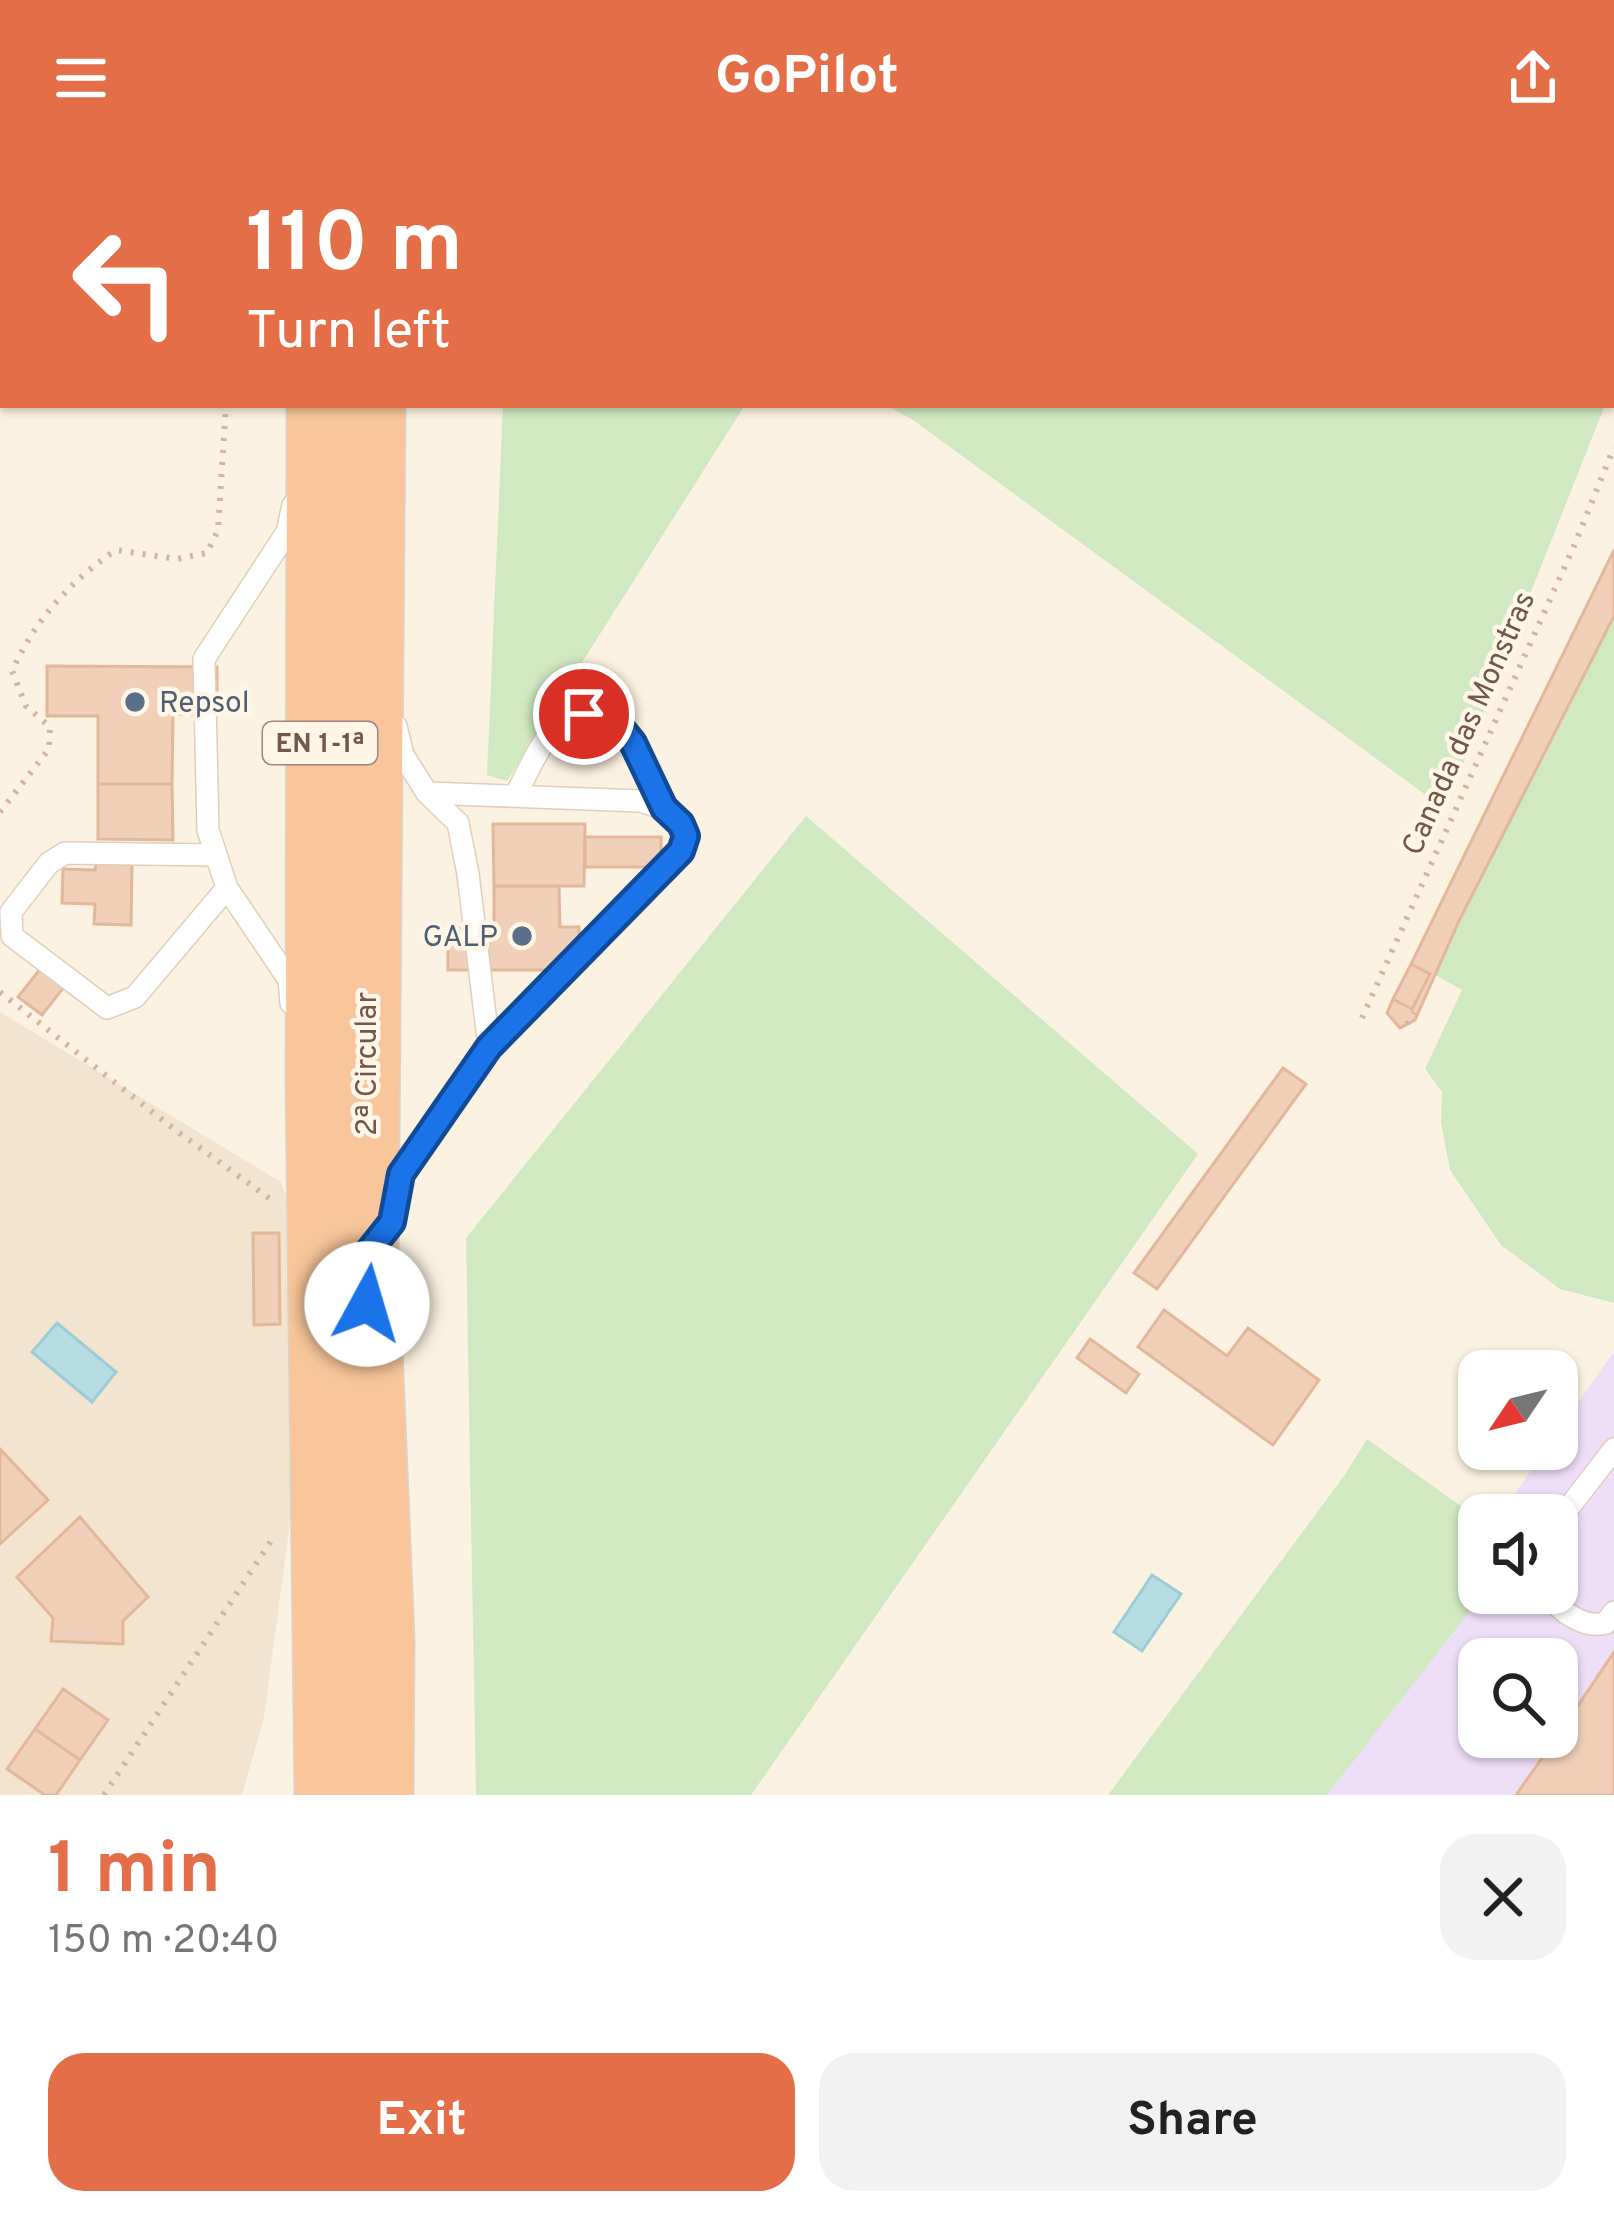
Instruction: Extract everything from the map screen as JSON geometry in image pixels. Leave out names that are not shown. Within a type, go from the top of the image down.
[{"type":"highway","name":"2ª Circular","points":[[317,408],[328,1795]]},
{"type":"highway","name":"2ª Circular","points":[[372,408],[387,684],[365,1256],[381,1640],[380,1795]]},
{"type":"highway","points":[[286,1795],[300,1721],[327,1624]]},
{"type":"lane","points":[[316,408],[287,532],[204,659],[208,830],[227,888],[289,980],[292,1024],[319,1080]]},
{"type":"lane","points":[[387,684],[403,755],[427,793],[458,823],[489,1047]]},
{"type":"lane","points":[[365,1256],[392,1222],[401,1174],[489,1047],[681,851],[686,836],[664,808],[633,743],[616,722],[604,716],[565,719],[546,739],[515,796]]},
{"type":"lane","points":[[427,793],[640,801],[664,808]]},
{"type":"lane","points":[[216,855],[65,853],[49,863],[11,912],[12,936],[107,1008],[135,997],[227,888]]},
{"type":"lane","points":[[1578,1496],[1614,1449]]},
{"type":"lane","points":[[1571,1614],[1588,1625],[1606,1623],[1614,1612]]},
{"type":"path","points":[[0,812],[49,749],[50,727],[26,706],[13,671],[24,645],[84,572],[116,550],[177,559],[207,553],[218,530],[226,408]]},
{"type":"path","name":"Canada das Monstras","points":[[1362,1018],[1614,447]]},
{"type":"path","points":[[0,992],[274,1201],[280,1213]]},
{"type":"path","points":[[1407,1024],[1414,1012]]},
{"type":"path","points":[[104,1795],[259,1562],[279,1523]]},
{"type":"shaded area","points":[[0,1012],[281,1182],[301,1240],[291,1515],[264,1717],[242,1795],[0,1795]]},
{"type":"shaded area","points":[[1614,1351],[1614,1795],[1305,1795],[1461,1614],[1578,1614],[1578,1494],[1515,1494],[1531,1470],[1578,1470],[1578,1403]]},
{"type":"green space","points":[[503,408],[743,408],[507,781],[487,775]]},
{"type":"green space","points":[[891,408],[1604,408],[1445,809]]},
{"type":"green space","points":[[1614,616],[1614,1303],[1560,1289],[1501,1245],[1450,1170],[1441,1122],[1442,1092],[1425,1069],[1462,990],[1434,974]]},
{"type":"green space","points":[[806,816],[1198,1154],[751,1795],[476,1795],[466,1238]]},
{"type":"green space","points":[[1367,1439],[1458,1504],[1458,1614],[1468,1614],[1327,1795],[1108,1795]]},
{"type":"water","points":[[57,1323],[116,1372],[92,1402],[32,1352]]},
{"type":"water","points":[[1152,1575],[1181,1594],[1142,1651],[1114,1632]]},
{"type":"building","points":[[1614,550],[1614,616],[1459,921],[1415,1020],[1400,1028],[1387,1013],[1393,999],[1412,1009],[1430,974],[1411,964]]},
{"type":"building","points":[[47,666],[217,667],[217,715],[173,714],[172,784],[98,784],[98,716],[47,716]]},
{"type":"building","points":[[98,784],[172,784],[173,840],[98,839]]},
{"type":"building","points":[[493,824],[585,824],[584,886],[494,886]]},
{"type":"building","points":[[585,837],[661,837],[661,867],[585,867]]},
{"type":"building","points":[[96,862],[132,864],[131,925],[94,924],[95,904],[62,903],[63,869],[95,870]]},
{"type":"building","points":[[494,886],[559,886],[560,927],[579,927],[579,970],[448,970],[448,928],[494,928]]},
{"type":"building","points":[[52,954],[76,972],[42,1015],[18,997]]},
{"type":"building","points":[[1411,964],[1430,974],[1412,1009],[1393,999]]},
{"type":"building","points":[[1283,1068],[1306,1084],[1157,1289],[1134,1273]]},
{"type":"building","points":[[253,1233],[279,1233],[280,1324],[254,1325]]},
{"type":"building","points":[[1164,1310],[1227,1356],[1248,1328],[1319,1380],[1273,1445],[1138,1347]]},
{"type":"building","points":[[1090,1339],[1139,1374],[1126,1393],[1077,1358]]},
{"type":"building","points":[[0,1449],[48,1500],[0,1544]]},
{"type":"building","points":[[80,1517],[148,1597],[123,1621],[123,1644],[51,1641],[53,1618],[17,1577]]},
{"type":"building","points":[[1614,1652],[1614,1795],[1516,1795],[1542,1758],[1578,1758],[1578,1706]]},
{"type":"building","points":[[63,1689],[108,1720],[80,1760],[35,1729]]},
{"type":"building","points":[[35,1729],[80,1760],[56,1795],[45,1795],[7,1769]]},
{"type":"place","name":"Repsol","points":[[135,702]]},
{"type":"place","name":"GALP","points":[[522,936]]},
{"type":"route","points":[[367,1304],[365,1256],[392,1222],[401,1174],[442,1111],[489,1047],[681,851],[686,836],[681,824],[664,808],[633,743],[616,722],[584,714]]}]
